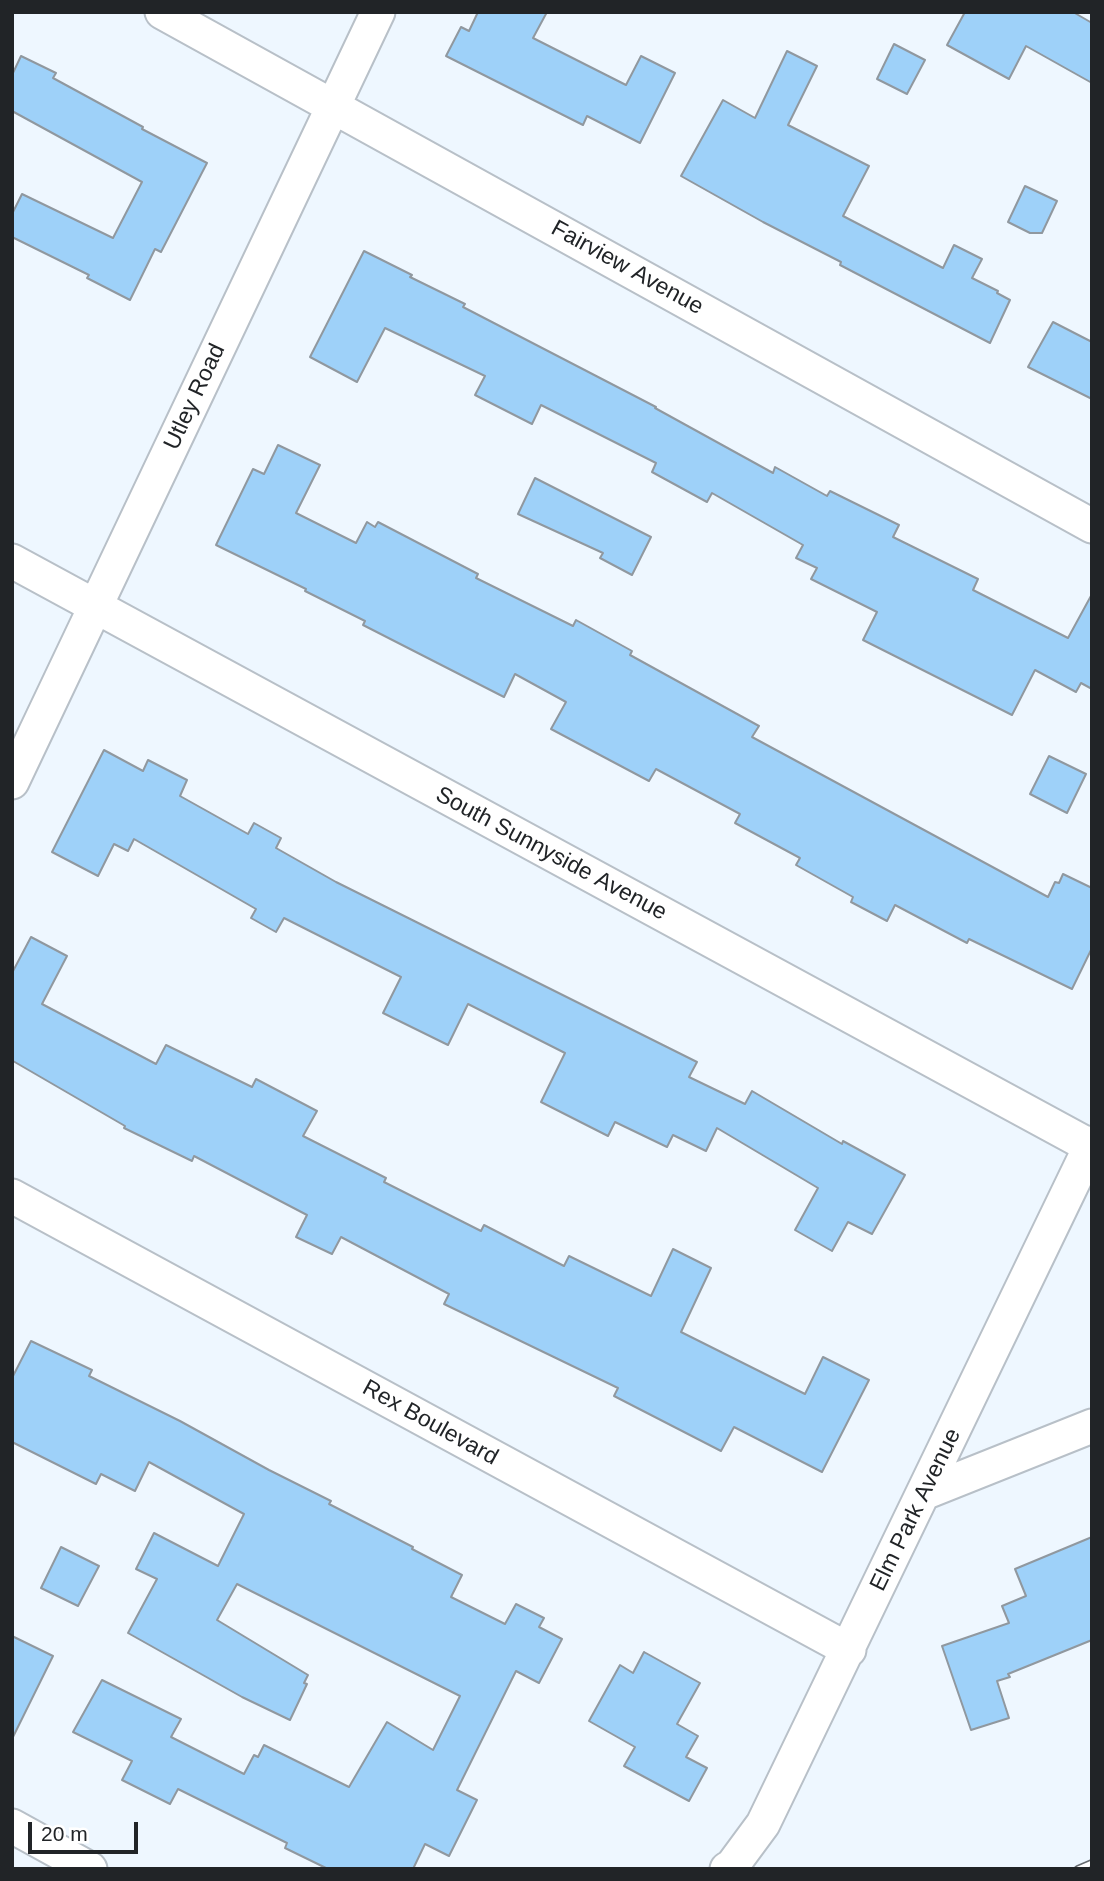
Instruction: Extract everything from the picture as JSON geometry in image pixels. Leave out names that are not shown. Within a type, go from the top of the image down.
[{"type":"street","name":"Fairview Avenue","points":[[162,12],[1092,526]]},
{"type":"street","name":"Utley Road","points":[[12,782],[379,12]]},
{"type":"street","name":"South Sunnyside Avenue","points":[[12,561],[1091,1144]]},
{"type":"street","name":"Elm Park Avenue","points":[[727,1869],[763,1824],[1091,1144]]},
{"type":"street","name":"Rex Boulevard","points":[[12,1196],[849,1650]]},
{"type":"street","points":[[924,1493],[1092,1426]]},
{"type":"street","points":[[12,1826],[90,1869]]},
{"type":"building","points":[[478,12],[547,12],[533,38],[626,85],[641,56],[675,73],[640,143],[587,116],[583,125],[446,56],[461,27],[469,31]]},
{"type":"building","points":[[965,12],[1073,12],[1092,23],[1092,83],[1026,46],[1009,79],[947,45]]},
{"type":"building","points":[[894,44],[925,60],[907,94],[877,79]]},
{"type":"building","points":[[787,51],[817,66],[788,125],[869,166],[843,216],[943,268],[954,245],[982,259],[972,278],[1010,300],[990,343],[840,265],[841,262],[681,176],[723,100],[755,118]]},
{"type":"building","points":[[21,56],[56,73],[53,78],[207,163],[161,252],[155,249],[130,300],[87,278],[89,275],[12,237],[12,214],[22,194],[113,238],[142,182],[12,111],[12,75]]},
{"type":"building","points":[[1025,186],[1057,201],[1042,233],[1030,233],[1008,222]]},
{"type":"building","points":[[364,251],[465,304],[463,307],[656,407],[773,473],[775,467],[827,496],[830,491],[899,525],[893,537],[978,579],[973,590],[1068,638],[1092,594],[1092,689],[1081,683],[1076,692],[1035,670],[1012,715],[863,640],[877,612],[811,579],[817,568],[796,558],[803,545],[712,493],[707,502],[652,472],[656,463],[541,405],[532,424],[475,395],[485,376],[385,328],[357,382],[310,357]]},
{"type":"building","points":[[1053,322],[1092,342],[1092,399],[1028,367]]},
{"type":"building","points":[[278,445],[320,465],[296,513],[356,543],[367,522],[375,527],[378,522],[478,574],[476,578],[573,626],[576,620],[632,651],[630,655],[759,726],[752,737],[1048,897],[1055,882],[1059,883],[1063,874],[1092,888],[1092,948],[1072,989],[969,939],[967,943],[895,905],[887,921],[851,902],[853,897],[796,865],[800,858],[735,823],[740,814],[656,769],[649,781],[551,729],[566,702],[515,674],[504,697],[363,625],[365,621],[305,591],[306,589],[216,545],[253,469],[264,474]]},
{"type":"building","points":[[535,478],[651,537],[632,575],[600,558],[603,553],[518,514]]},
{"type":"building","points":[[104,750],[143,771],[148,760],[187,780],[180,796],[248,834],[254,823],[281,838],[276,848],[336,882],[697,1062],[689,1077],[745,1104],[752,1091],[842,1144],[843,1141],[905,1175],[872,1234],[848,1222],[832,1251],[795,1230],[818,1188],[717,1128],[706,1151],[673,1135],[667,1147],[615,1122],[608,1136],[541,1102],[565,1053],[468,1004],[448,1045],[383,1013],[401,977],[284,918],[276,932],[251,918],[256,909],[134,839],[128,851],[114,844],[98,876],[52,852]]},
{"type":"building","points":[[1049,756],[1086,774],[1067,813],[1030,794]]},
{"type":"building","points":[[31,937],[67,956],[42,1004],[156,1064],[166,1045],[252,1087],[256,1079],[317,1111],[303,1136],[386,1178],[384,1182],[481,1231],[484,1225],[564,1266],[569,1256],[651,1296],[673,1249],[711,1268],[681,1332],[805,1394],[823,1357],[869,1380],[822,1472],[734,1427],[721,1451],[614,1396],[618,1388],[444,1304],[449,1294],[341,1237],[332,1254],[296,1237],[307,1215],[194,1156],[192,1161],[124,1128],[125,1126],[13,1061],[12,1063],[12,973]]},
{"type":"building","points":[[31,1341],[92,1370],[89,1376],[331,1501],[329,1504],[462,1575],[451,1597],[505,1624],[516,1604],[544,1618],[539,1627],[562,1639],[539,1683],[516,1671],[457,1790],[477,1800],[449,1856],[425,1844],[413,1869],[328,1869],[285,1848],[287,1843],[178,1789],[170,1804],[122,1780],[132,1761],[73,1732],[102,1680],[181,1719],[171,1737],[244,1774],[254,1755],[258,1757],[264,1745],[349,1787],[387,1722],[433,1750],[460,1696],[237,1584],[217,1620],[308,1675],[304,1683],[307,1684],[290,1720],[242,1697],[128,1633],[157,1579],[136,1569],[154,1533],[218,1566],[244,1514],[149,1462],[135,1491],[101,1474],[96,1484],[12,1442],[12,1378]]},
{"type":"building","points":[[1092,1537],[1092,1640],[997,1681],[1009,1718],[971,1730],[942,1646],[1009,1623],[1002,1606],[1026,1596],[1015,1569]]},
{"type":"building","points":[[61,1547],[99,1566],[78,1606],[41,1588]]},
{"type":"building","points":[[12,1636],[53,1656],[12,1739]]},
{"type":"building","points":[[644,1652],[700,1683],[677,1724],[698,1736],[686,1757],[707,1768],[689,1801],[624,1766],[635,1747],[589,1721],[620,1665],[633,1673]]},
{"type":"railway","points":[[1078,1869],[1092,1863]]}]
